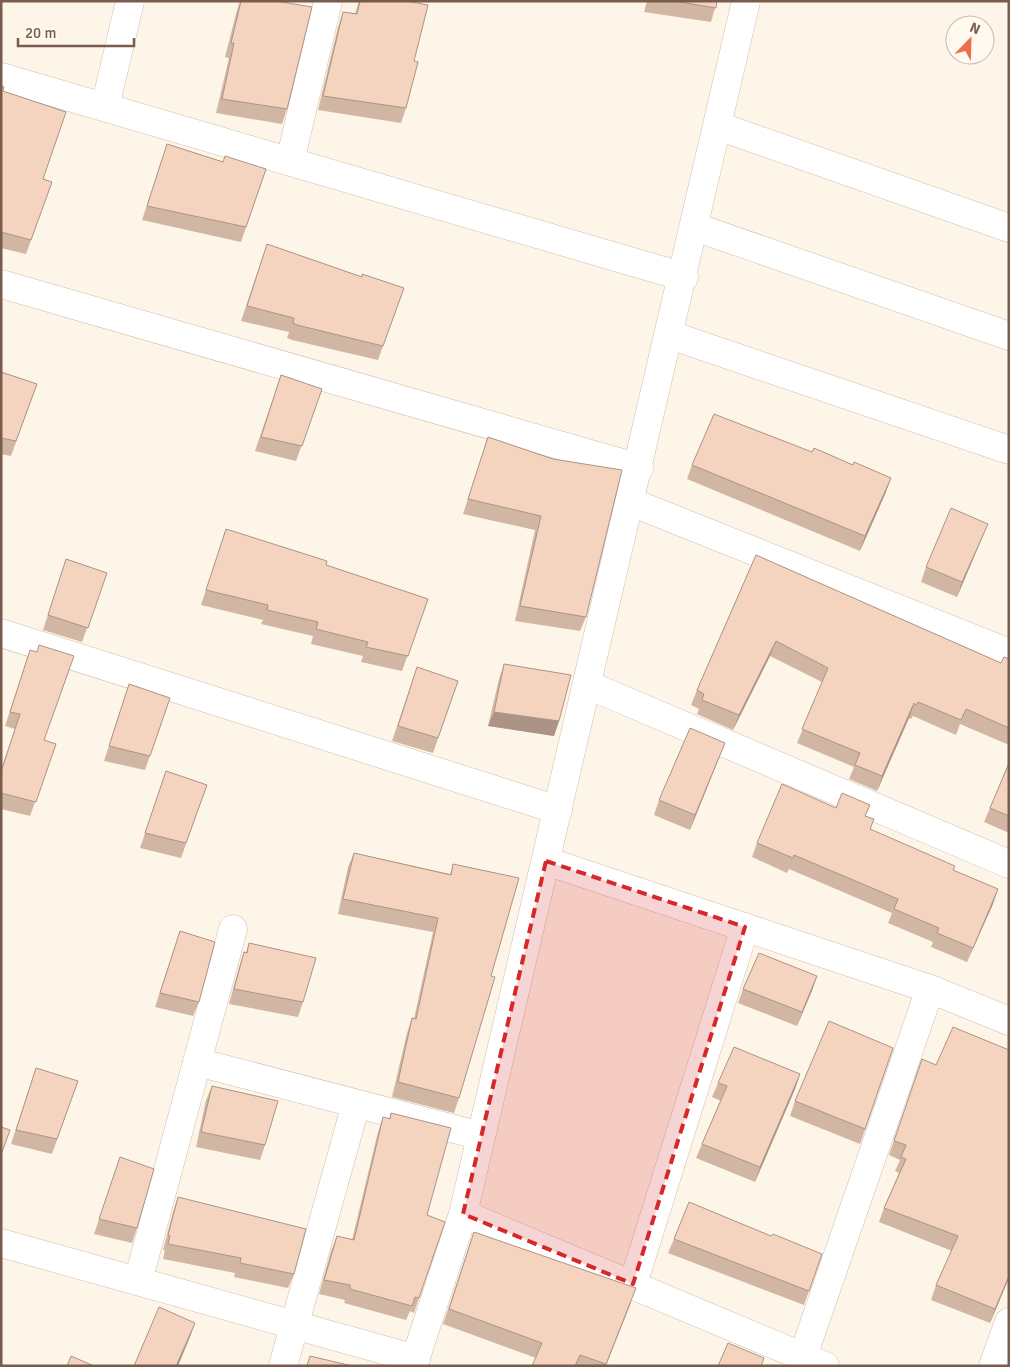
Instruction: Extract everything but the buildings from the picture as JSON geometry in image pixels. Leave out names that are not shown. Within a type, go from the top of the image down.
[{"type":"street","points":[[105,107],[130,1]]},
{"type":"street","points":[[290,162],[328,1]]},
{"type":"street","points":[[1,1243],[294,1325],[414,1362],[463,1214],[684,277],[746,1]]},
{"type":"street","points":[[1,77],[684,277]]},
{"type":"street","points":[[718,126],[1009,228]]},
{"type":"street","points":[[695,227],[1009,336]]},
{"type":"street","points":[[1,284],[639,468]]},
{"type":"street","points":[[670,335],[1009,450]]},
{"type":"street","points":[[631,502],[1009,652]]},
{"type":"street","points":[[1,633],[558,810]]},
{"type":"street","points":[[588,685],[1009,864]]},
{"type":"street","points":[[546,861],[930,989],[1009,1021]]},
{"type":"street","points":[[633,1284],[745,928]]},
{"type":"street","points":[[138,1282],[234,929]]},
{"type":"street","points":[[463,1214],[814,1361],[930,989]]},
{"type":"street","points":[[197,1062],[481,1136]]},
{"type":"street","points":[[283,1366],[356,1104]]},
{"type":"street","points":[[993,1366],[1009,1322]]},
{"type":"highlighted area","points":[[546,861],[745,927],[633,1284],[463,1214]]}]
